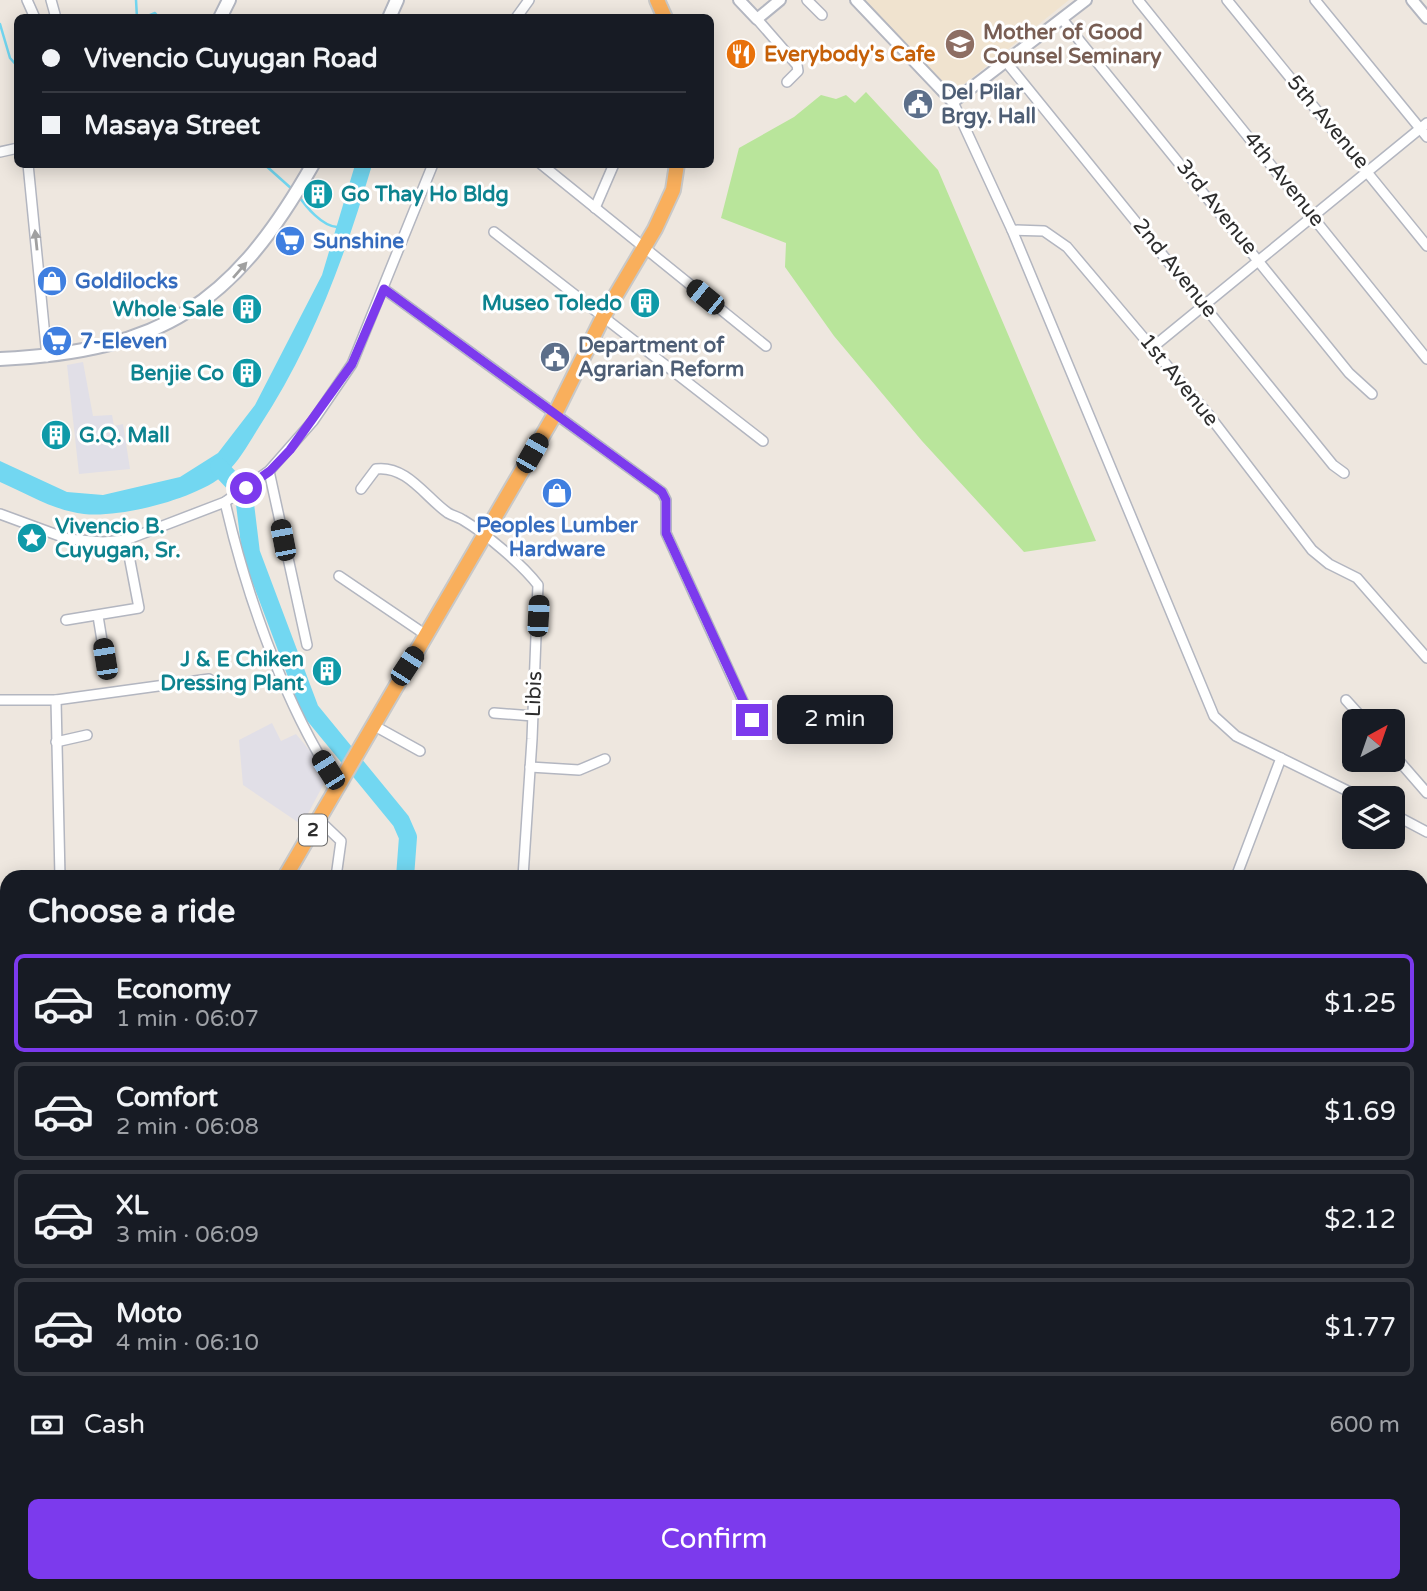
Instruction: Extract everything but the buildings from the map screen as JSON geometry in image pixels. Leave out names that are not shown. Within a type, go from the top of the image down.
[{"type":"highway","name":"2","points":[[289,870],[555,414],[603,317],[645,249],[673,190],[676,168]]},
{"type":"main road","points":[[0,359],[47,357],[125,342],[186,315],[233,279],[311,168]]},
{"type":"street","points":[[739,0],[797,65],[798,71],[786,82]]},
{"type":"street","points":[[757,19],[780,0]]},
{"type":"street","points":[[807,0],[822,15]]},
{"type":"street","points":[[856,0],[953,102],[1012,230],[1214,716],[1236,736],[1342,788]]},
{"type":"street","points":[[953,102],[1086,0]]},
{"type":"street","name":"4th Avenue","points":[[1138,0],[1427,359]]},
{"type":"street","name":"5th Avenue","points":[[1227,0],[1427,246]]},
{"type":"street","points":[[1315,0],[1423,126],[1427,137]]},
{"type":"street","points":[[1412,0],[1427,18]]},
{"type":"street","name":"3rd Avenue","points":[[1062,19],[1260,259],[1349,373],[1372,394]]},
{"type":"street","name":"2nd Avenue","points":[[1007,63],[1333,465],[1344,473]]},
{"type":"street","points":[[1153,347],[1423,126]]},
{"type":"street","points":[[28,168],[47,357]]},
{"type":"street","points":[[0,514],[68,539],[88,542],[126,540],[226,502],[270,471],[313,421],[352,364],[431,168]]},
{"type":"street","points":[[546,168],[766,346]]},
{"type":"street","points":[[595,208],[612,168]]},
{"type":"street","name":"1st Avenue","points":[[1012,230],[1045,231],[1055,236],[1153,347],[1312,550],[1329,564],[1357,578],[1427,658]]},
{"type":"street","points":[[495,232],[763,441]]},
{"type":"street","points":[[384,289],[662,492],[666,500],[666,533],[752,720]]},
{"type":"street","name":"Libis","points":[[361,489],[376,470],[399,474],[424,490],[450,515],[464,520],[538,585],[523,870]]},
{"type":"street","points":[[270,471],[307,646]]},
{"type":"street","points":[[226,502],[248,588],[302,727],[328,770]]},
{"type":"street","points":[[66,620],[139,608],[126,540]]},
{"type":"street","points":[[339,576],[426,635]]},
{"type":"street","points":[[98,616],[105,659]]},
{"type":"street","points":[[0,700],[57,700],[209,679]]},
{"type":"street","points":[[57,700],[60,870]]},
{"type":"street","points":[[1346,700],[1354,709]]},
{"type":"street","points":[[494,713],[533,716]]},
{"type":"street","points":[[373,725],[420,751]]},
{"type":"street","points":[[57,742],[87,735]]},
{"type":"street","points":[[1239,870],[1281,758]]},
{"type":"street","points":[[530,767],[579,771],[605,759]]},
{"type":"street","points":[[1405,768],[1427,793]]},
{"type":"street","points":[[319,820],[341,841],[337,870]]},
{"type":"street","points":[[1405,820],[1427,832]]},
{"type":"shaded area","name":"Mother of Good Counsel Seminary","points":[[864,0],[1069,0],[958,89],[946,88]]},
{"type":"shaded area","points":[[83,362],[93,416],[112,415],[114,426],[123,424],[130,469],[79,474],[67,365]]},
{"type":"shaded area","points":[[272,723],[281,741],[296,734],[329,774],[302,825],[243,785],[239,740]]},
{"type":"green space","points":[[866,92],[938,170],[1096,541],[1024,552],[922,441],[834,336],[785,267],[786,243],[721,218],[739,148],[794,117],[821,95],[836,99],[846,95],[855,103]]},
{"type":"water","points":[[354,168],[371,168],[338,267],[311,333],[278,397],[244,452],[225,474],[178,499],[137,510],[99,514],[61,509],[0,482],[0,461],[67,492],[103,495],[180,477],[218,453],[255,405],[322,275]]},
{"type":"waterway","points":[[136,0],[137,14]]},
{"type":"waterway","points":[[0,24],[10,58],[14,62]]},
{"type":"waterway","points":[[268,168],[293,190]]},
{"type":"waterway","points":[[298,195],[320,220],[337,227]]},
{"type":"waterway","points":[[219,467],[236,485],[245,504],[251,553],[310,710],[401,821],[408,837],[406,870]]},
{"type":"place","name":"Mother of Good Counsel Seminary","points":[[960,44]]},
{"type":"place","name":"Everybody's Cafe","points":[[741,54]]},
{"type":"place","name":"Del Pilar Brgy. Hall","points":[[918,104]]},
{"type":"place","name":"Go Thay Ho Bldg","points":[[318,194]]},
{"type":"place","name":"Sunshine","points":[[290,241]]},
{"type":"place","name":"Goldilocks","points":[[52,281]]},
{"type":"place","name":"Museo Toledo","points":[[645,303]]},
{"type":"place","name":"Whole Sale","points":[[247,309]]},
{"type":"place","name":"7-Eleven","points":[[57,341]]},
{"type":"place","name":"Department of Agrarian Reform","points":[[555,357]]},
{"type":"place","name":"Benjie Co","points":[[247,373]]},
{"type":"place","name":"G.Q. Mall","points":[[56,435]]},
{"type":"place","name":"Peoples Lumber Hardware","points":[[557,493]]},
{"type":"place","name":"Vivencio B. Cuyugan, Sr.","points":[[32,538]]},
{"type":"place","name":"J & E Chiken Dressing Plant","points":[[327,671]]},
{"type":"route","points":[[246,488],[270,471],[313,421],[352,364],[384,289],[662,492],[666,500],[666,533],[752,720]]}]
